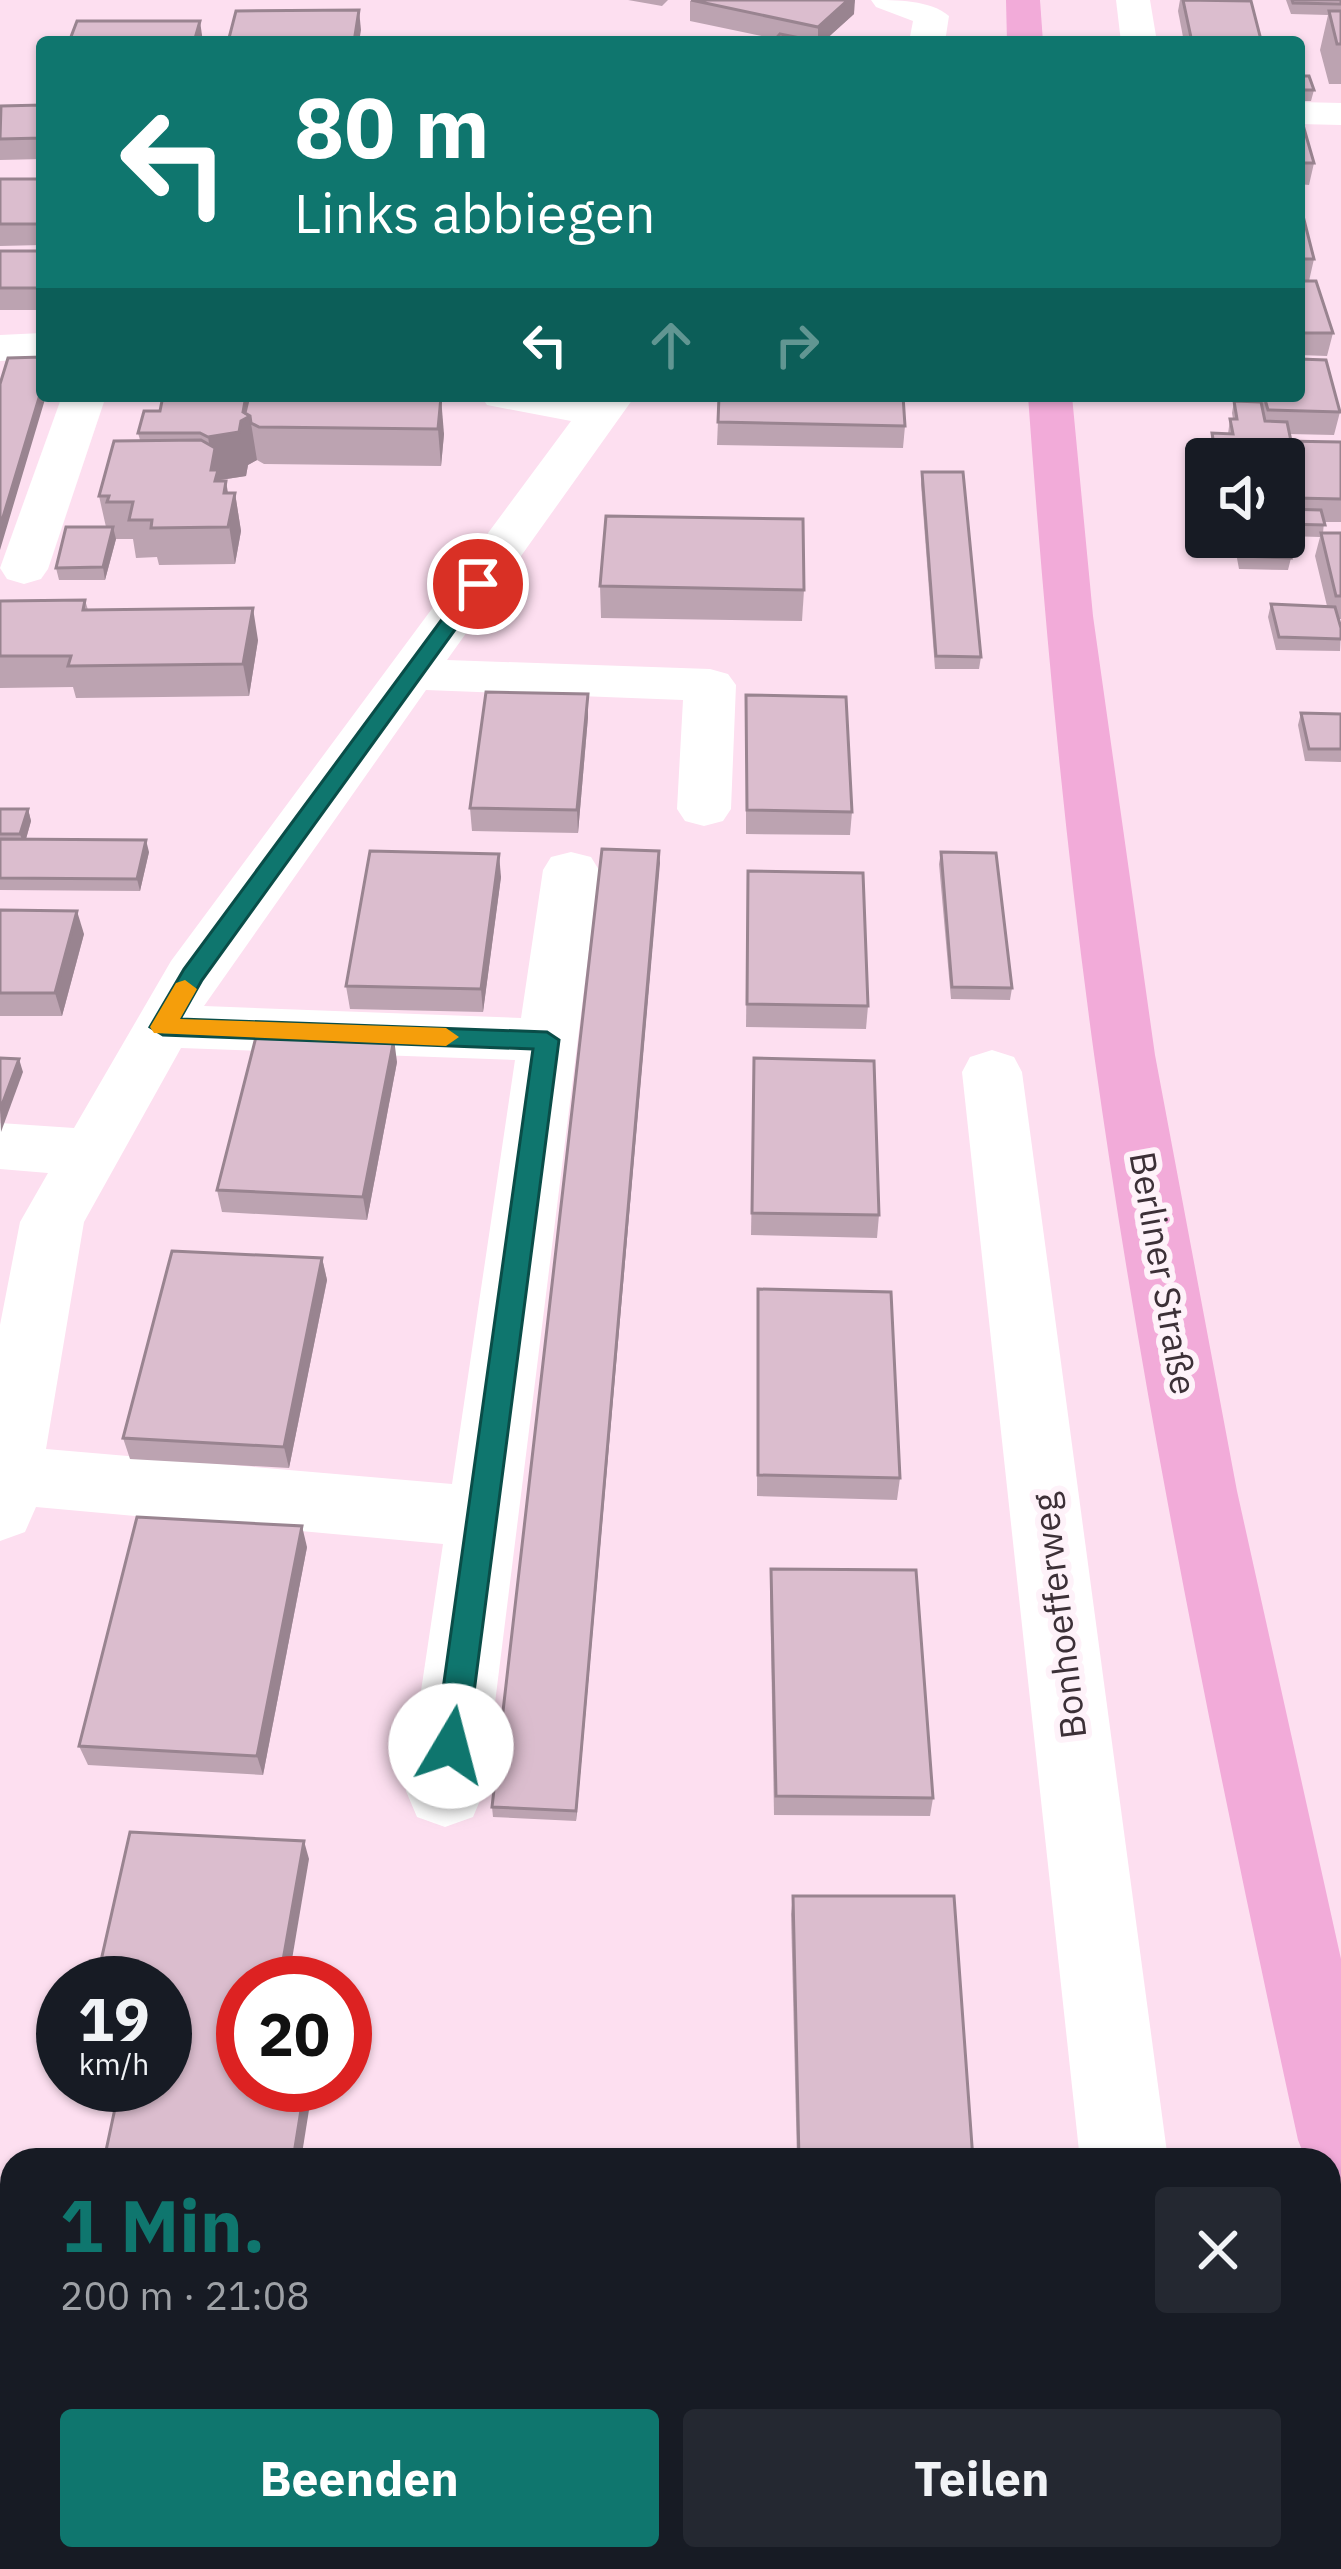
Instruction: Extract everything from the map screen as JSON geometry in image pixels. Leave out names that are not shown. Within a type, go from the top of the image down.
[{"type":"main road","points":[[1023,0],[1025,36]]},
{"type":"main road","name":"Berliner Straße","points":[[1050,402],[1073,691],[1147,1188],[1254,1764],[1341,2140]]},
{"type":"street","points":[[888,0],[929,29]]},
{"type":"street","points":[[1132,0],[1138,36]]},
{"type":"street","points":[[1305,113],[1341,114]]},
{"type":"street","points":[[0,348],[36,346]]},
{"type":"street","points":[[24,569],[82,402]]},
{"type":"street","points":[[482,1517],[3,1493],[52,1222],[192,975],[607,404]]},
{"type":"street","points":[[412,674],[710,685],[704,808]]},
{"type":"street","points":[[445,1791],[571,870]]},
{"type":"street","points":[[163,1027],[547,1040]]},
{"type":"street","name":"Bonhoefferweg","points":[[992,1072],[1123,2148]]},
{"type":"street","points":[[0,1146],[91,1154]]},
{"type":"building","points":[[691,0],[848,0],[818,27]]},
{"type":"building","points":[[1183,0],[1251,1],[1260,36],[1191,36]]},
{"type":"building","points":[[1341,0],[1341,4],[1293,3]]},
{"type":"building","points":[[359,10],[355,36],[230,36],[236,11]]},
{"type":"building","points":[[1329,11],[1341,11],[1341,44],[1337,44]]},
{"type":"building","points":[[77,21],[200,21],[196,36],[71,36]]},
{"type":"building","points":[[1305,76],[1309,76],[1314,90],[1305,90]]},
{"type":"building","points":[[36,105],[36,138],[0,139],[1,106]]},
{"type":"building","points":[[1305,132],[1314,163],[1305,163]]},
{"type":"building","points":[[0,179],[36,179],[36,224],[0,224]]},
{"type":"building","points":[[1305,224],[1314,259],[1305,259]]},
{"type":"building","points":[[0,251],[36,251],[36,288],[0,288]]},
{"type":"building","points":[[1305,281],[1316,281],[1333,333],[1305,333]]},
{"type":"building","points":[[36,357],[38,402],[0,527],[0,384],[8,358]]},
{"type":"building","points":[[1305,359],[1326,360],[1340,412],[1268,410],[1266,402],[1305,402]]},
{"type":"building","points":[[162,402],[245,402],[243,412],[250,416],[241,421],[239,432],[208,437],[138,433],[144,411],[160,411]]},
{"type":"building","points":[[248,402],[441,402],[438,429],[259,427],[245,413]]},
{"type":"building","points":[[719,402],[903,402],[905,426],[718,422]]},
{"type":"building","points":[[1234,402],[1261,402],[1265,421],[1287,422],[1290,438],[1213,438],[1212,433],[1233,434],[1230,419],[1237,419]]},
{"type":"building","points":[[201,440],[215,448],[211,470],[218,470],[215,481],[226,481],[224,493],[235,493],[228,527],[151,528],[152,520],[129,520],[133,502],[107,502],[109,496],[99,496],[114,441]]},
{"type":"building","points":[[1305,441],[1341,442],[1341,499],[1305,498]]},
{"type":"building","points":[[922,472],[963,472],[981,657],[936,656]]},
{"type":"building","points":[[1305,510],[1321,510],[1325,525],[1305,525]]},
{"type":"building","points":[[606,516],[803,519],[804,590],[600,586]]},
{"type":"building","points":[[66,527],[113,527],[103,567],[56,568]]},
{"type":"building","points":[[1321,533],[1341,533],[1341,596],[1336,596]]},
{"type":"building","points":[[85,600],[83,610],[253,608],[243,664],[68,666],[71,656],[0,656],[0,601]]},
{"type":"building","points":[[1271,604],[1335,607],[1341,639],[1279,637]]},
{"type":"building","points":[[486,692],[588,694],[577,810],[470,808]]},
{"type":"building","points":[[746,695],[846,697],[852,812],[747,810]]},
{"type":"building","points":[[1301,713],[1341,714],[1341,749],[1309,749]]},
{"type":"building","points":[[0,809],[28,809],[20,834],[0,834]]},
{"type":"building","points":[[0,839],[146,840],[137,879],[0,878]]},
{"type":"building","points":[[602,849],[659,851],[576,1811],[492,1807]]},
{"type":"building","points":[[370,851],[499,854],[481,989],[346,986]]},
{"type":"building","points":[[941,852],[996,853],[1012,988],[952,987]]},
{"type":"building","points":[[748,871],[863,873],[868,1006],[747,1004]]},
{"type":"building","points":[[0,910],[77,911],[55,993],[0,993]]},
{"type":"building","points":[[257,1033],[394,1039],[363,1197],[217,1190]]},
{"type":"building","points":[[0,1058],[19,1059],[0,1110]]},
{"type":"building","points":[[754,1058],[874,1061],[879,1215],[752,1213]]},
{"type":"building","points":[[172,1251],[322,1258],[284,1447],[123,1438]]},
{"type":"building","points":[[758,1289],[891,1292],[900,1478],[758,1475]]},
{"type":"building","points":[[137,1517],[302,1526],[257,1756],[79,1746]]},
{"type":"building","points":[[771,1569],[916,1570],[933,1798],[776,1796]]},
{"type":"building","points":[[130,1832],[304,1841],[284,1956],[216,1956],[216,2112],[301,2112],[295,2148],[107,2148],[114,2112],[192,2112],[192,1956],[102,1956]]},
{"type":"building","points":[[793,1896],[954,1896],[972,2148],[799,2148]]},
{"type":"slow traffic","points":[[185,989],[163,1027],[446,1037]]},
{"type":"route","points":[[451,1746],[547,1040],[163,1027],[192,975],[478,584]]}]
